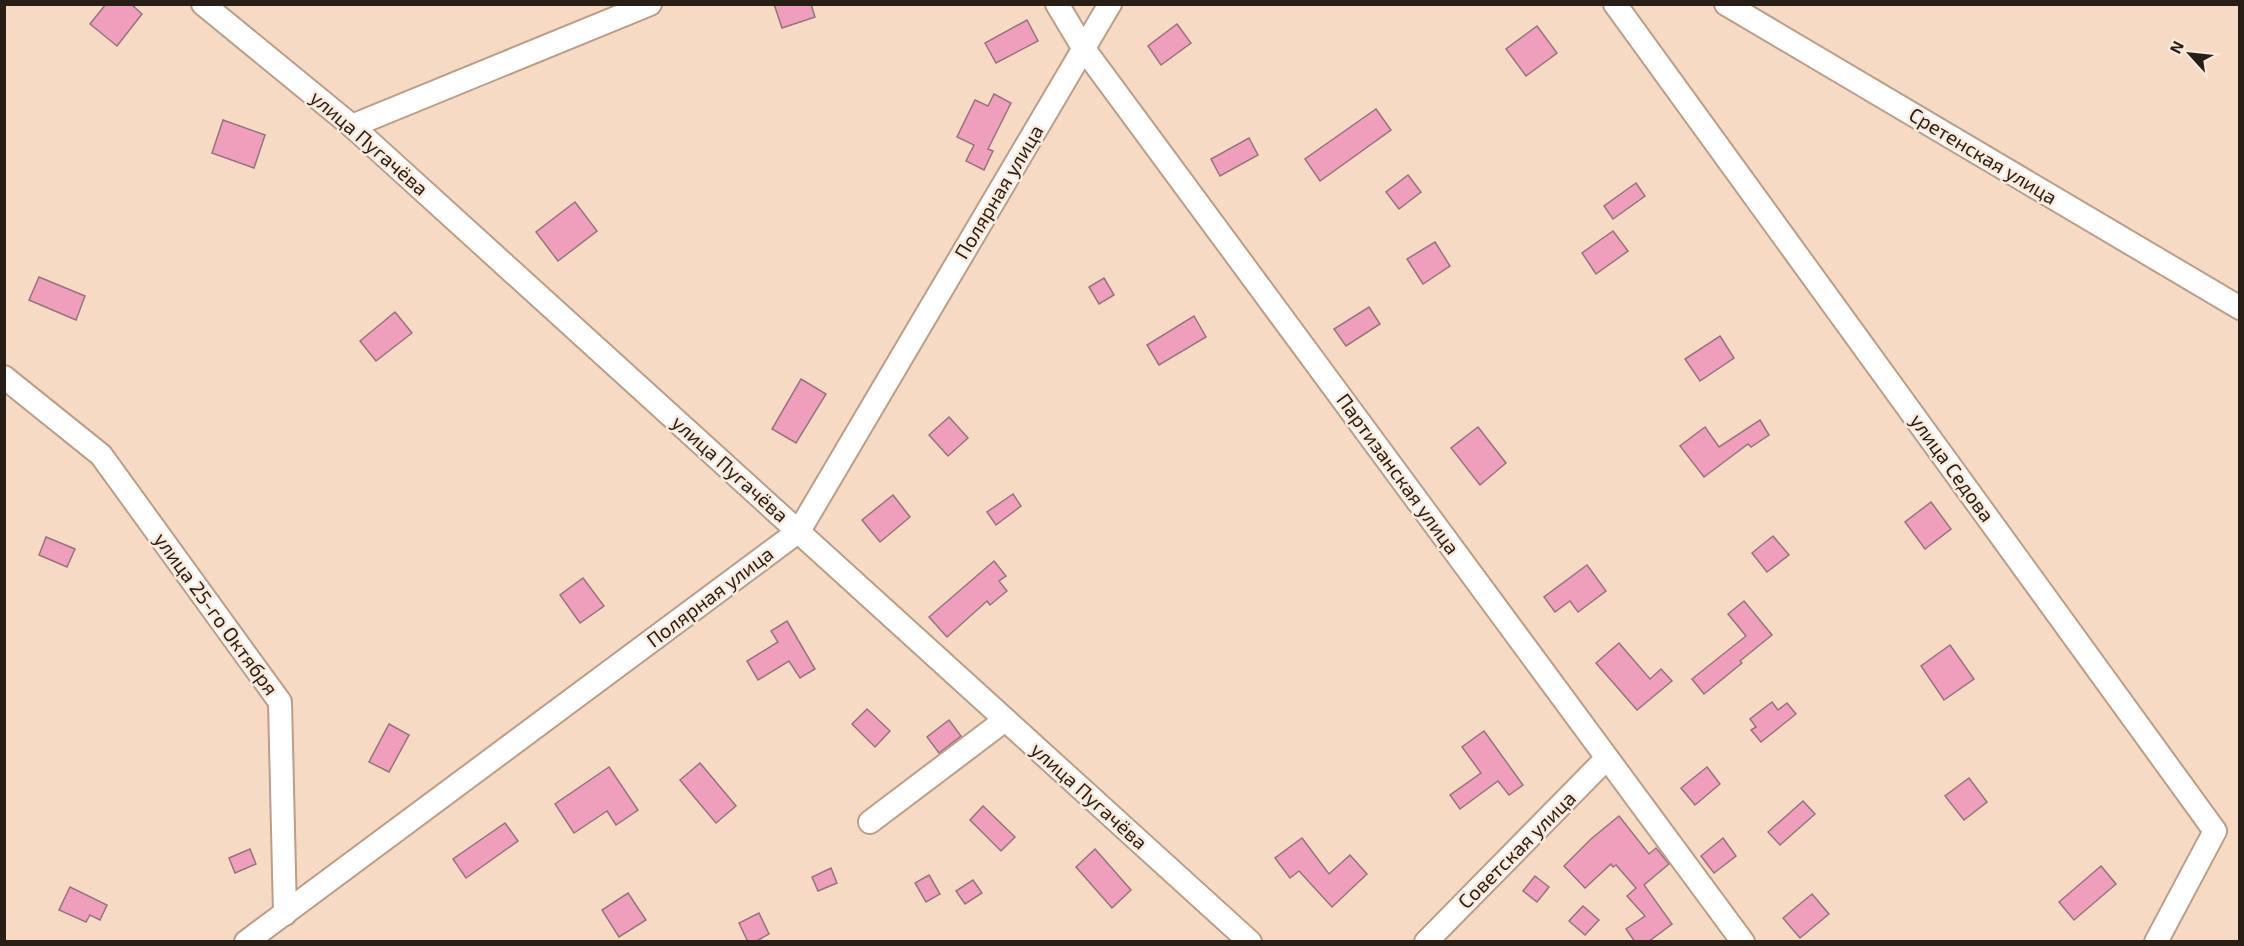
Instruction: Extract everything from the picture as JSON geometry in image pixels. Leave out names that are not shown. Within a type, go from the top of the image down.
[{"type":"street","name":"улица Пугачёва","points":[[203,4],[352,126],[1250,942]]},
{"type":"street","points":[[352,126],[650,4]]},
{"type":"street","name":"Партизанская улица","points":[[1057,4],[1083,49],[1743,942]]},
{"type":"street","name":"Полярная улица","points":[[246,942],[799,531],[1110,4]]},
{"type":"street","name":"улица Седова","points":[[1615,4],[2215,831],[2157,942]]},
{"type":"street","name":"Сретенская улица","points":[[1726,4],[2240,308]]},
{"type":"street","name":"улица 25-го Октября","points":[[4,377],[101,455],[280,702],[285,914]]},
{"type":"street","points":[[870,822],[1005,720]]},
{"type":"street","name":"Советская улица","points":[[1426,942],[1607,758]]},
{"type":"building","points":[[106,4],[131,4],[142,14],[117,46],[90,24]]},
{"type":"building","points":[[774,4],[811,4],[815,17],[782,28]]},
{"type":"building","points":[[1027,20],[1038,41],[996,63],[985,43]]},
{"type":"building","points":[[1177,24],[1191,43],[1161,65],[1148,46]]},
{"type":"building","points":[[1537,26],[1557,53],[1526,76],[1506,49]]},
{"type":"building","points":[[994,94],[1011,103],[988,149],[993,151],[984,170],[966,161],[974,145],[957,137],[975,100],[988,106]]},
{"type":"building","points":[[1376,109],[1391,130],[1320,181],[1305,159]]},
{"type":"building","points":[[223,120],[265,135],[254,168],[212,153]]},
{"type":"building","points":[[1249,138],[1258,155],[1220,176],[1211,159]]},
{"type":"building","points":[[1408,175],[1421,192],[1399,209],[1386,192]]},
{"type":"building","points":[[1636,183],[1645,196],[1613,219],[1604,206]]},
{"type":"building","points":[[575,202],[597,231],[558,261],[536,232]]},
{"type":"building","points":[[1613,231],[1628,251],[1596,274],[1582,253]]},
{"type":"building","points":[[1435,242],[1450,266],[1423,284],[1407,259]]},
{"type":"building","points":[[39,277],[85,296],[76,320],[29,300]]},
{"type":"building","points":[[1104,278],[1114,295],[1099,304],[1089,287]]},
{"type":"building","points":[[1369,307],[1380,324],[1346,346],[1334,329]]},
{"type":"building","points":[[395,312],[412,333],[376,361],[360,341]]},
{"type":"building","points":[[1194,316],[1206,337],[1159,365],[1147,345]]},
{"type":"building","points":[[1720,336],[1734,358],[1700,381],[1685,359]]},
{"type":"building","points":[[801,379],[826,394],[796,443],[772,429]]},
{"type":"building","points":[[949,417],[968,438],[948,456],[929,435]]},
{"type":"building","points":[[1760,420],[1769,435],[1751,447],[1748,444],[1704,477],[1680,446],[1705,427],[1719,447]]},
{"type":"building","points":[[1478,427],[1506,463],[1480,485],[1451,448]]},
{"type":"building","points":[[1013,494],[1021,506],[996,525],[987,512]]},
{"type":"building","points":[[893,495],[910,517],[880,542],[862,520]]},
{"type":"building","points":[[1931,502],[1951,529],[1925,549],[1905,522]]},
{"type":"building","points":[[1773,536],[1789,555],[1767,572],[1752,553]]},
{"type":"building","points":[[46,537],[75,549],[67,567],[39,555]]},
{"type":"building","points":[[994,561],[1006,576],[999,581],[1007,591],[990,605],[987,601],[947,637],[929,617]]},
{"type":"building","points":[[1587,565],[1606,591],[1578,612],[1570,601],[1555,612],[1544,597]]},
{"type":"building","points":[[583,578],[604,606],[580,623],[560,595]]},
{"type":"building","points":[[1744,601],[1772,635],[1704,694],[1692,679],[1746,636],[1728,614]]},
{"type":"building","points":[[787,621],[815,669],[800,678],[789,661],[758,680],[747,661],[778,642],[771,631]]},
{"type":"building","points":[[1619,643],[1650,679],[1661,669],[1672,681],[1637,710],[1596,663]]},
{"type":"building","points":[[1950,645],[1974,679],[1944,700],[1921,666]]},
{"type":"building","points":[[1772,702],[1778,710],[1787,703],[1796,714],[1761,742],[1751,730],[1756,727],[1750,719]]},
{"type":"building","points":[[867,709],[890,731],[875,747],[852,724]]},
{"type":"building","points":[[949,720],[961,736],[939,753],[927,737]]},
{"type":"building","points":[[389,724],[409,735],[389,772],[369,762]]},
{"type":"building","points":[[1484,731],[1523,785],[1509,795],[1498,781],[1460,809],[1450,795],[1481,773],[1462,747]]},
{"type":"building","points":[[700,763],[736,806],[716,823],[680,780]]},
{"type":"building","points":[[609,767],[638,810],[616,825],[607,811],[574,833],[555,804]]},
{"type":"building","points":[[1707,767],[1720,784],[1695,805],[1681,788]]},
{"type":"building","points":[[1969,778],[1987,802],[1964,820],[1945,796]]},
{"type":"building","points":[[1803,801],[1815,814],[1780,845],[1768,832]]},
{"type":"building","points":[[983,806],[1015,837],[1001,851],[970,820]]},
{"type":"building","points":[[1619,816],[1649,854],[1656,848],[1669,864],[1644,885],[1672,924],[1648,942],[1635,942],[1626,929],[1645,916],[1627,896],[1636,888],[1616,865],[1613,867],[1611,864],[1585,888],[1564,866],[1591,839]]},
{"type":"building","points":[[505,823],[518,841],[466,878],[453,859]]},
{"type":"building","points":[[1302,838],[1329,874],[1350,855],[1367,874],[1332,907],[1299,871],[1290,878],[1275,858]]},
{"type":"building","points":[[1723,838],[1736,856],[1714,873],[1701,856]]},
{"type":"building","points":[[250,849],[256,864],[235,873],[229,858]]},
{"type":"building","points":[[1095,849],[1131,890],[1112,908],[1076,867]]},
{"type":"building","points":[[2101,866],[2116,884],[2074,920],[2059,902]]},
{"type":"building","points":[[831,868],[837,883],[818,891],[812,877]]},
{"type":"building","points":[[929,875],[940,894],[926,902],[915,883]]},
{"type":"building","points":[[1535,876],[1549,887],[1537,902],[1523,891]]},
{"type":"building","points":[[973,880],[982,893],[965,904],[956,891]]},
{"type":"building","points":[[70,887],[107,905],[100,920],[90,915],[86,922],[59,910]]},
{"type":"building","points":[[628,893],[646,920],[619,937],[602,910]]},
{"type":"building","points":[[1812,894],[1829,914],[1800,938],[1783,918]]},
{"type":"building","points":[[1583,906],[1599,920],[1585,935],[1569,921]]},
{"type":"building","points":[[759,913],[769,934],[755,942],[748,942],[739,923]]}]
